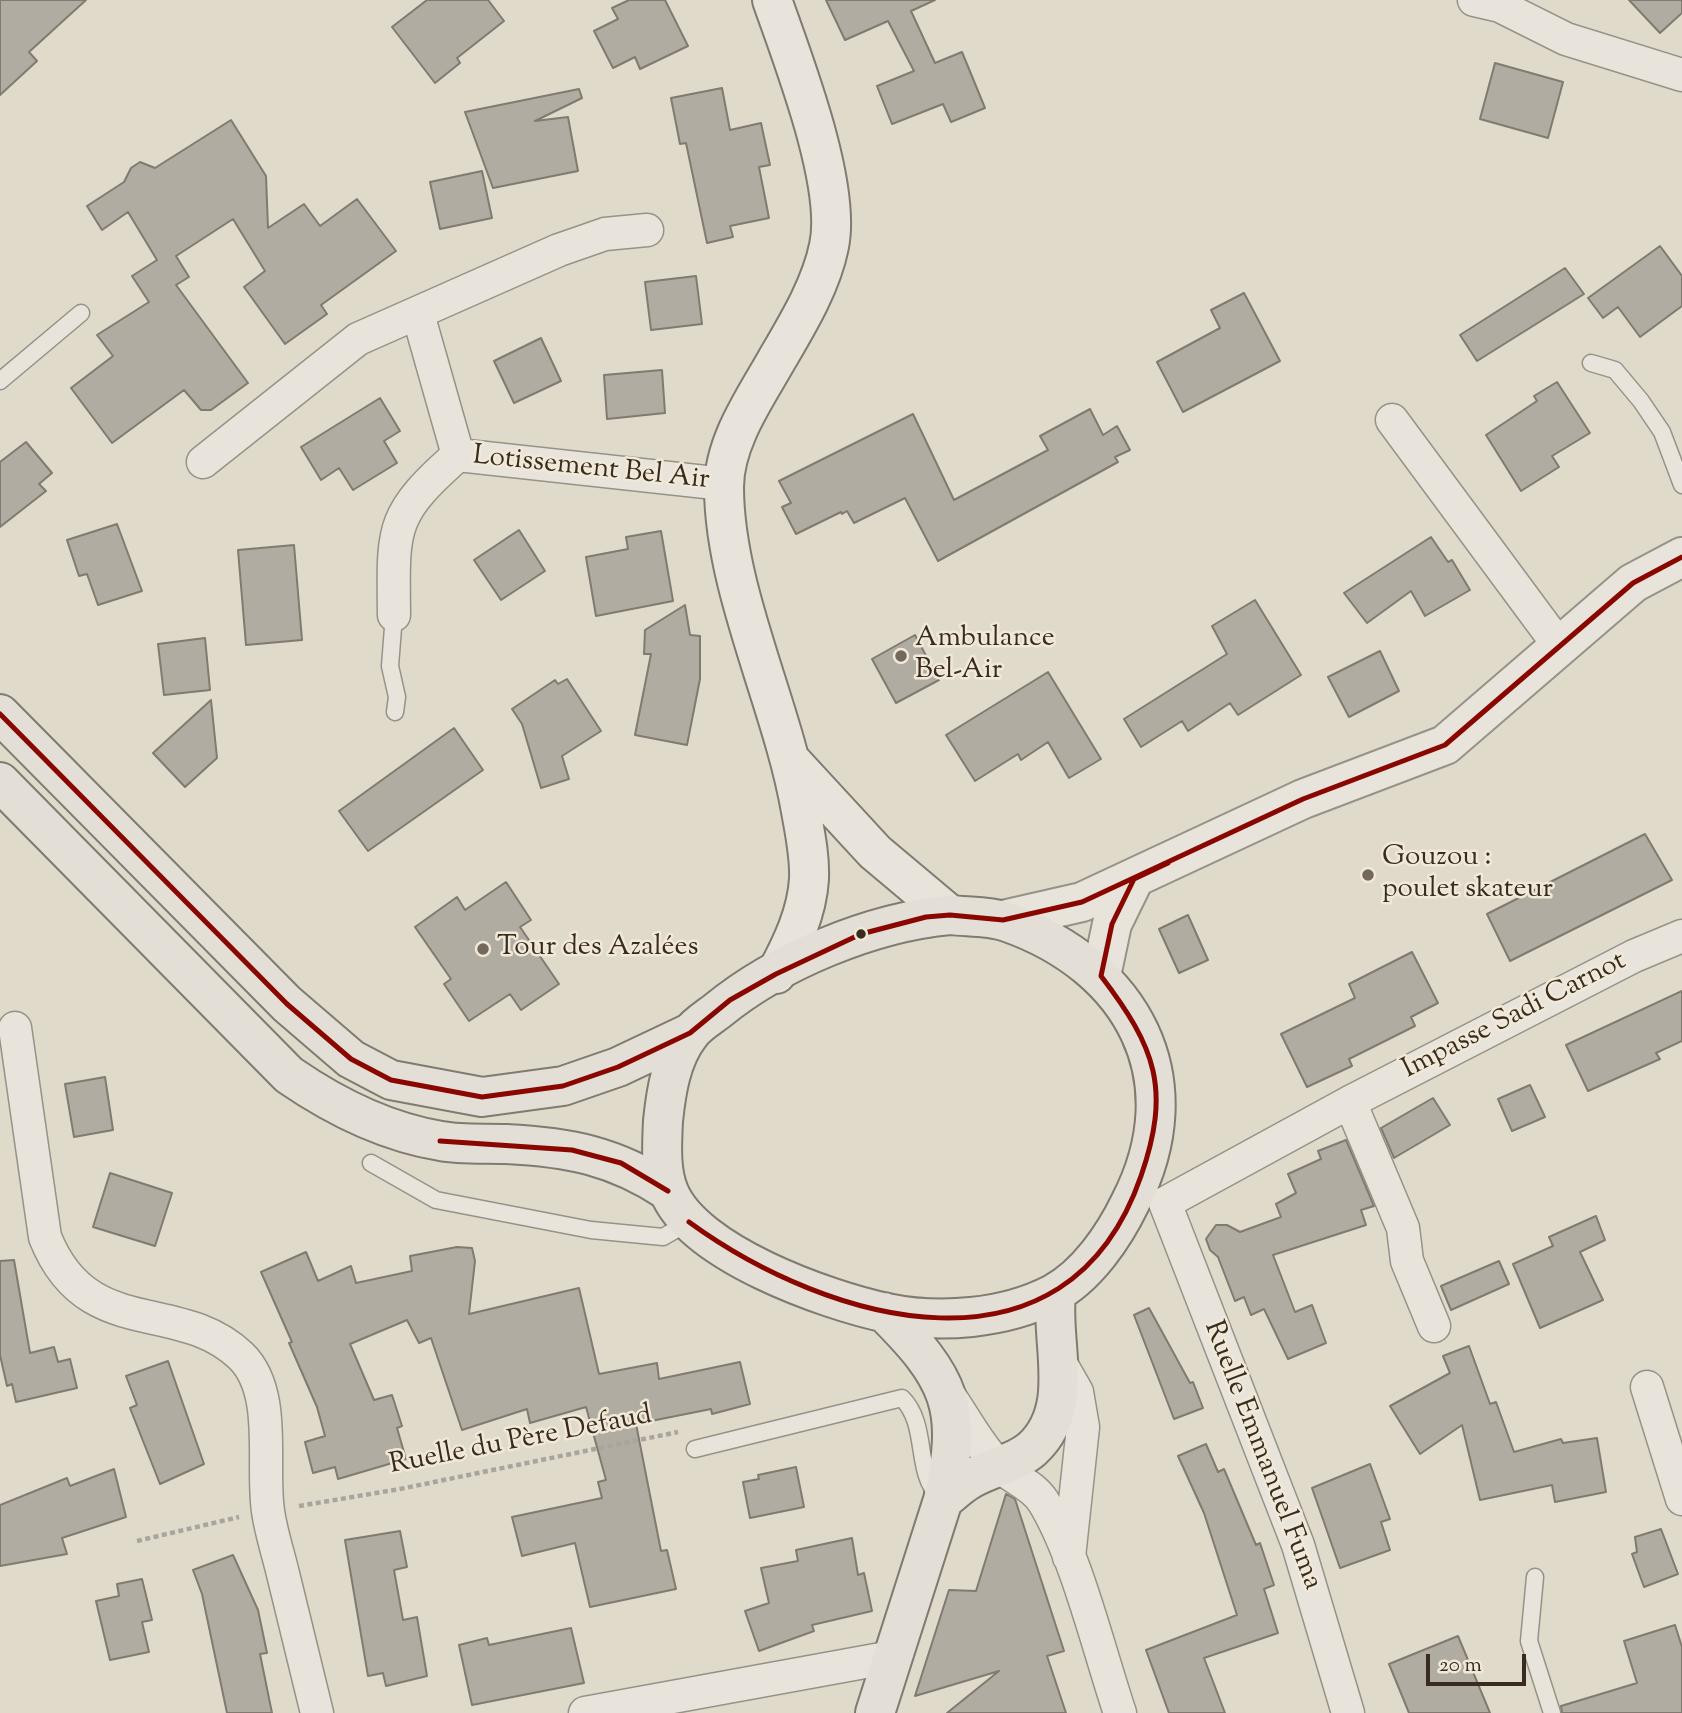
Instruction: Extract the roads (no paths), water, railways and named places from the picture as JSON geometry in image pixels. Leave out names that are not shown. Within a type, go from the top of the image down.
[{"type":"main road","points":[[772,0],[797,70],[825,170],[831,208],[830,245],[815,287],[745,415],[723,484],[728,539],[792,762],[806,840],[808,879],[801,920],[776,974]]},
{"type":"main road","points":[[0,714],[287,1004],[351,1059],[391,1080],[482,1097],[563,1086],[618,1067],[690,1033],[730,1000],[776,974],[818,952],[873,930],[926,917],[950,915],[1003,920],[1082,902],[1303,799],[1445,745],[1633,583],[1682,557]]},
{"type":"main road","points":[[792,762],[875,852],[950,915]]},
{"type":"main road","points":[[0,782],[289,1075],[313,1091],[362,1116],[441,1141],[572,1150],[621,1163],[668,1191],[689,1222],[715,1244],[745,1261],[810,1289],[884,1312],[922,1318],[972,1317],[1016,1308],[1056,1293],[1091,1261],[1117,1229],[1150,1197],[1156,1125],[1154,1071],[1146,1045],[1125,1007],[1101,976],[1069,952],[1003,920]]},
{"type":"main road","points":[[1101,976],[1112,924],[1134,879]]},
{"type":"main road","points":[[668,1191],[661,1146],[665,1101],[673,1066],[690,1033]]},
{"type":"main road","points":[[943,1500],[969,1480],[1032,1449],[1054,1417],[1060,1364],[1053,1315],[1056,1293]]},
{"type":"main road","points":[[875,1713],[943,1500],[949,1471],[951,1435],[947,1393],[932,1363],[884,1312]]},
{"type":"street","points":[[1474,0],[1500,6],[1566,39],[1682,75]]},
{"type":"street","points":[[203,462],[358,339],[559,250],[605,234],[647,230]]},
{"type":"street","name":"Lotissement Bel Air","points":[[418,314],[458,455]]},
{"type":"street","points":[[1392,420],[1560,647]]},
{"type":"street","name":"Lotissement Bel Air","points":[[394,614],[393,549],[404,513],[427,483],[458,455],[723,484]]},
{"type":"street","name":"Impasse Sadi Carnot","points":[[1150,1197],[1350,1102],[1634,956],[1682,936]]},
{"type":"street","points":[[15,1028],[45,1237],[56,1265],[75,1285],[97,1300],[218,1339],[242,1357],[255,1379],[265,1410],[268,1511],[317,1713]]},
{"type":"street","points":[[1350,1102],[1403,1228],[1408,1261],[1434,1326]]},
{"type":"street","name":"Ruelle Emmanuel Fuma","points":[[1150,1197],[1298,1545],[1349,1713]]},
{"type":"street","points":[[1060,1364],[1077,1392],[1083,1427],[1069,1558]]},
{"type":"street","points":[[1647,1387],[1682,1499]]},
{"type":"street","points":[[947,1393],[975,1438],[999,1466],[1024,1482],[1042,1500],[1069,1558],[1119,1713]]},
{"type":"street","points":[[584,1713],[892,1657]]},
{"type":"lane","points":[[0,381],[81,313]]},
{"type":"lane","points":[[1591,363],[1615,370],[1640,401],[1662,432],[1682,485]]},
{"type":"lane","points":[[394,614],[390,666],[397,697],[395,712]]},
{"type":"lane","points":[[371,1163],[436,1200],[591,1230],[663,1237],[689,1222]]},
{"type":"lane","points":[[695,1449],[902,1398],[911,1407],[923,1446],[928,1486],[943,1500]]},
{"type":"lane","points":[[1535,1577],[1530,1641],[1552,1713]]},
{"type":"place","name":"Ambulance Bel-Air","points":[[901,656]]},
{"type":"place","name":"Gouzou : poulet skateur","points":[[1368,875]]},
{"type":"place","name":"Tour des Azalées","points":[[483,949]]}]
